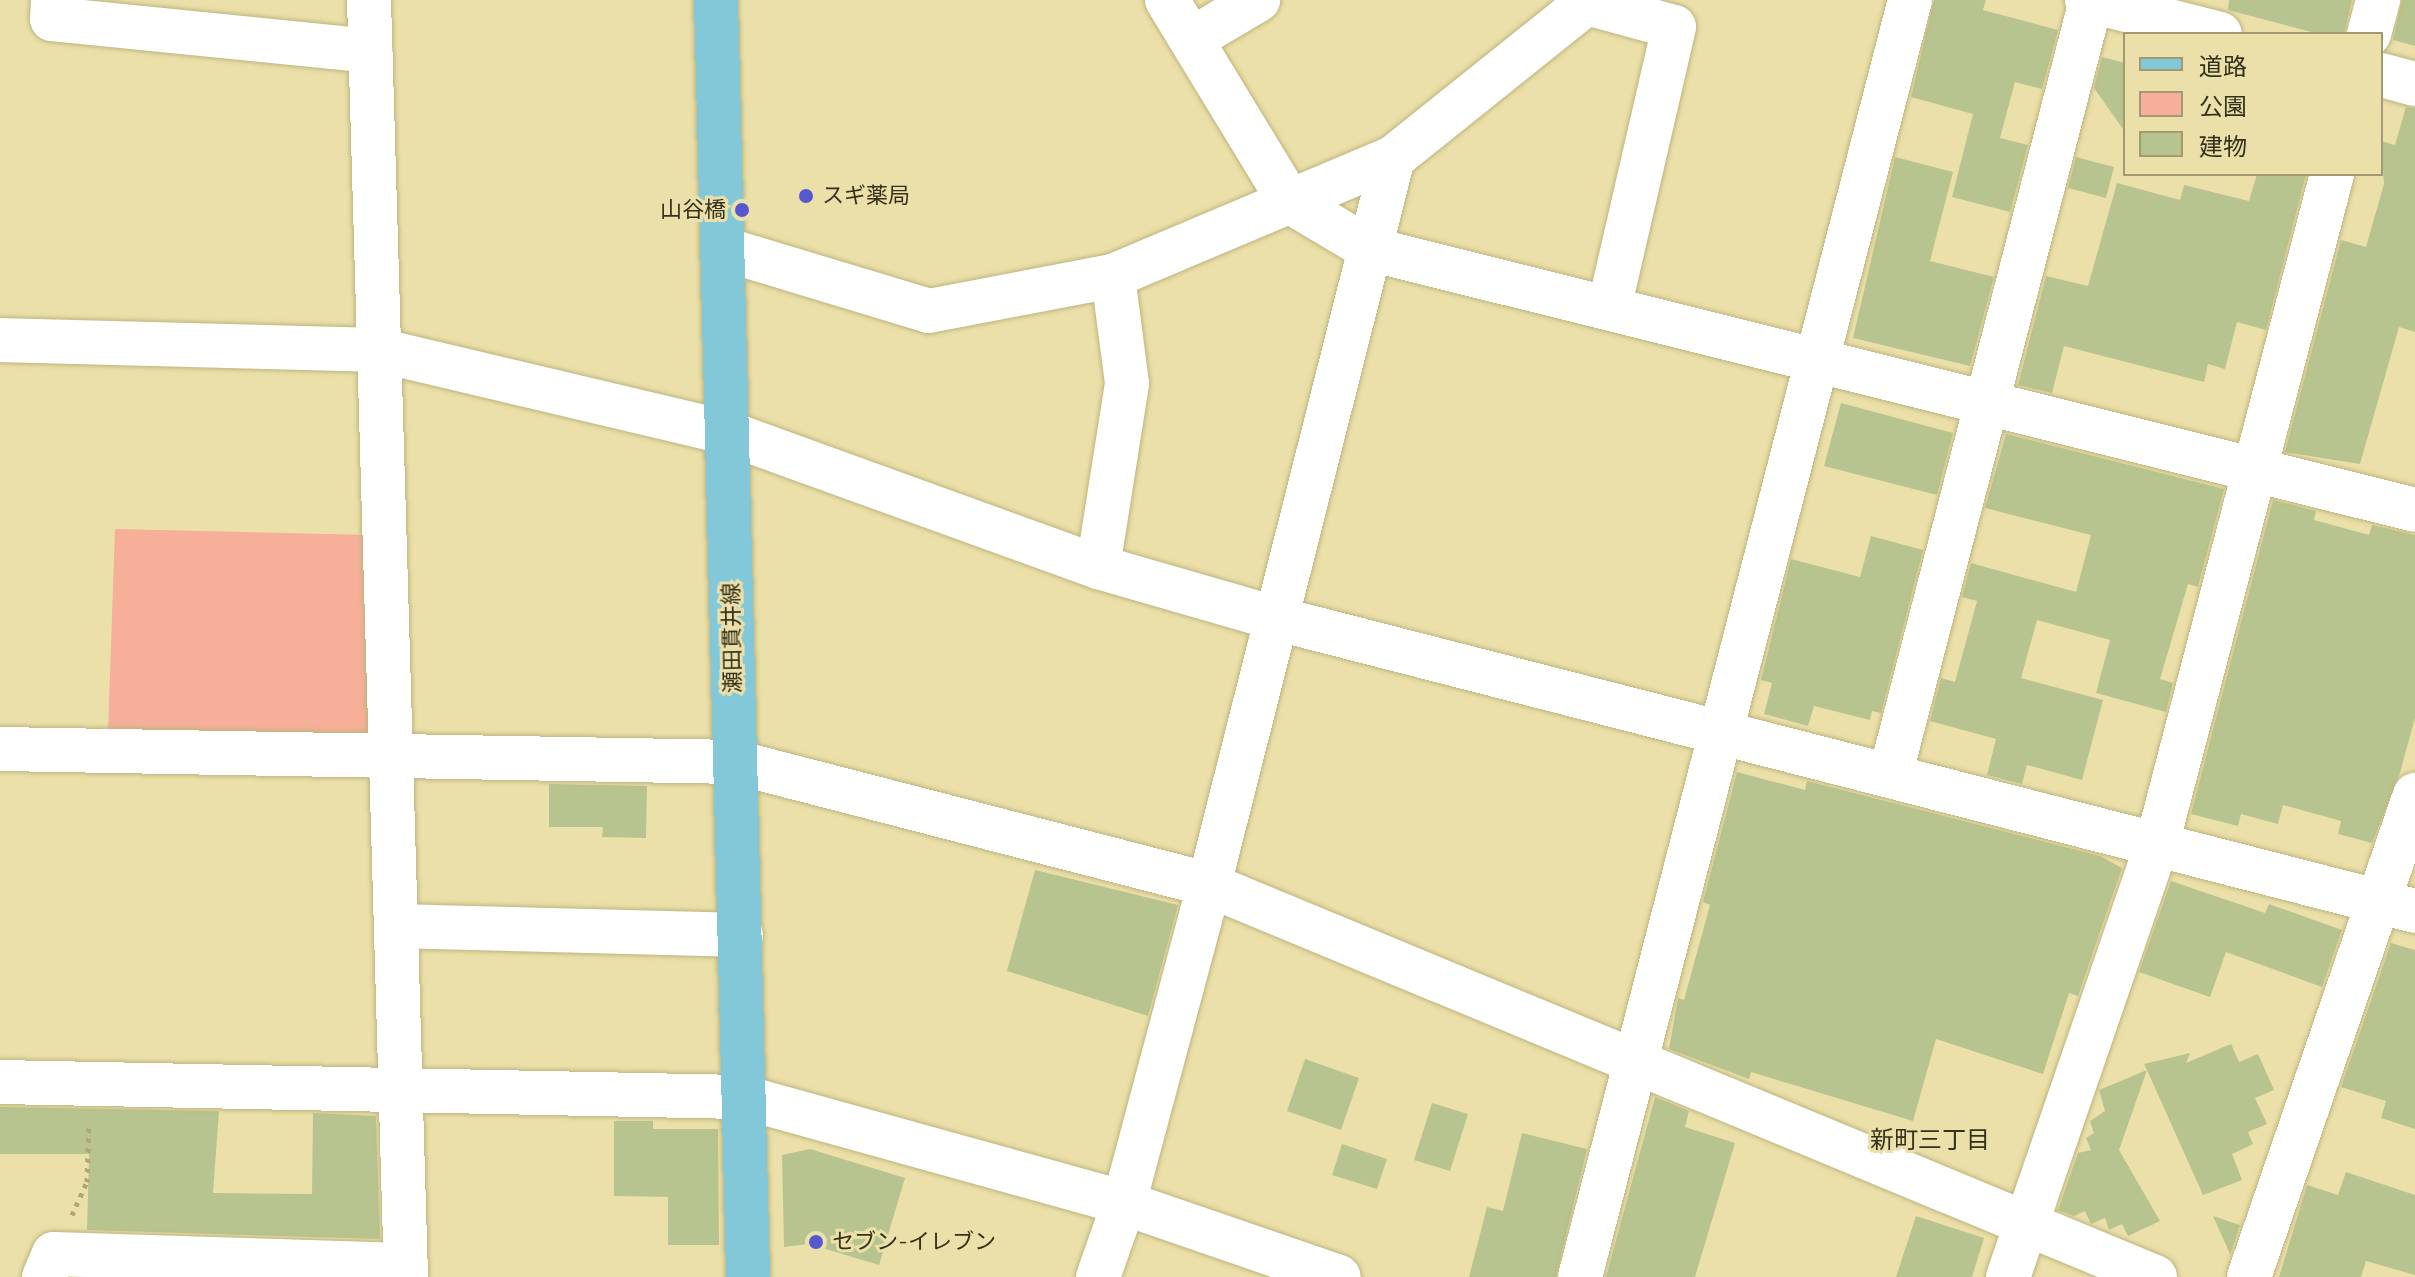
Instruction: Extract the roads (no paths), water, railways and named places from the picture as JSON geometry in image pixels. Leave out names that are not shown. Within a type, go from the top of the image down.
[{"type":"main road","name":"瀬田貫井線","points":[[716,0],[748,1277]]},
{"type":"street","points":[[53,0],[52,19],[370,51]]},
{"type":"street","points":[[49,1265],[405,1271],[369,0]]},
{"type":"street","points":[[1167,0],[1289,201],[1370,249],[2415,510]]},
{"type":"street","points":[[1192,39],[1258,0]]},
{"type":"street","points":[[1580,1277],[1910,0]]},
{"type":"street","points":[[2370,32],[2378,0]]},
{"type":"street","points":[[724,249],[929,311],[1113,276],[1393,158],[1589,1],[1674,27],[1609,308]]},
{"type":"street","points":[[1890,776],[2089,1],[2212,32]]},
{"type":"street","points":[[2383,76],[2415,84]]},
{"type":"street","points":[[1098,1277],[1124,1203],[1209,885],[1393,158]]},
{"type":"street","points":[[2008,1277],[2157,844],[2331,176]]},
{"type":"street","points":[[1098,567],[1127,383],[1113,276]]},
{"type":"street","points":[[0,340],[378,350],[728,433],[1098,567],[1278,619],[2397,907]]},
{"type":"street","points":[[0,749],[735,762],[1209,885],[1635,1065],[2155,1277]]},
{"type":"street","points":[[2249,1277],[2397,907],[2415,795]]},
{"type":"street","points":[[397,926],[741,935]]},
{"type":"street","points":[[0,1082],[401,1093],[743,1097],[1124,1203],[1339,1277]]},
{"type":"place","name":"スギ薬局","points":[[806,196]]},
{"type":"place","name":"山谷橋","points":[[742,210]]},
{"type":"place","name":"セブン-イレブン","points":[[816,1242]]},
{"type":"district","name":"新町三丁目","points":[[1930,1141]]}]
